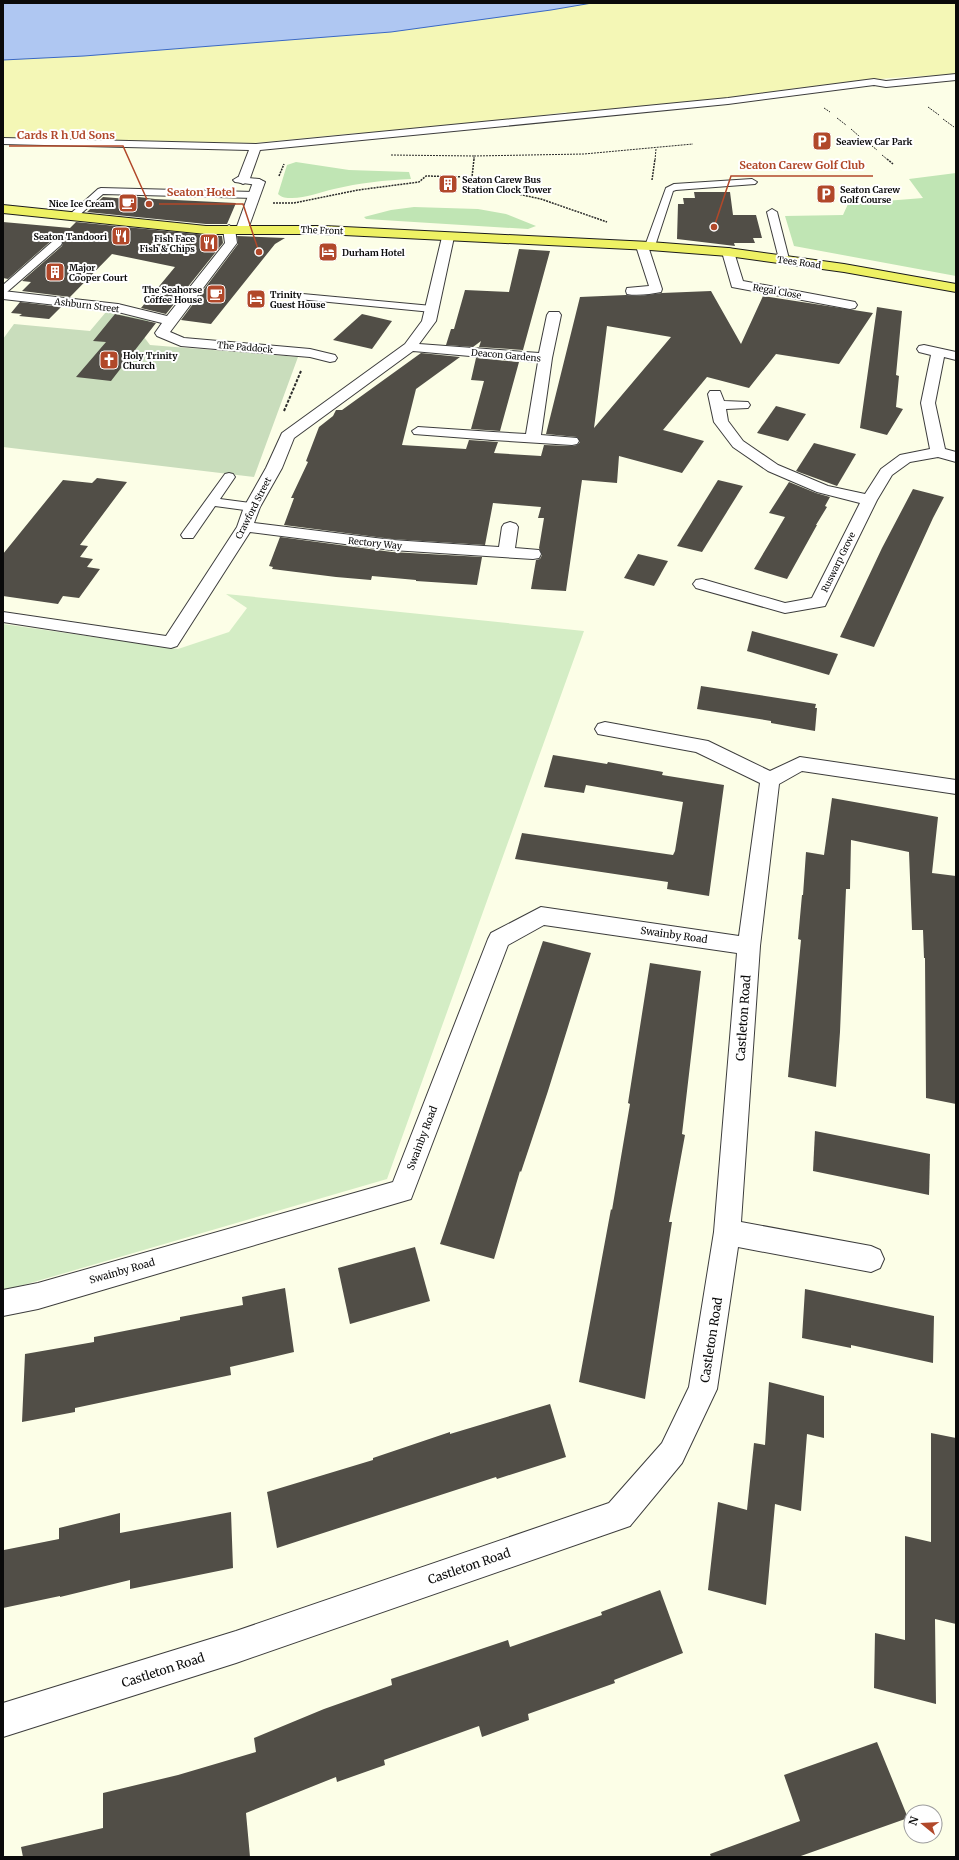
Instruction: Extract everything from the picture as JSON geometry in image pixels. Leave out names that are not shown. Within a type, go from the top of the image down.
[{"type":"main road","name":"The Front","points":[[3,209],[206,230],[324,230],[646,246]]},
{"type":"main road","name":"Tees Road","points":[[646,246],[728,252],[784,259],[956,288]]},
{"type":"street","points":[[3,141],[256,147],[728,101],[798,90],[874,82],[886,84],[956,77]]},
{"type":"street","points":[[240,180],[256,147]]},
{"type":"street","points":[[242,229],[259,182]]},
{"type":"street","points":[[170,321],[231,243],[229,229]]},
{"type":"street","points":[[287,436],[410,347],[429,321],[448,236]]},
{"type":"street","points":[[632,291],[656,289],[646,246]]},
{"type":"street","name":"Regal Close","points":[[728,252],[737,284],[850,305]]},
{"type":"street","name":"Ashburn Street","points":[[3,295],[118,308],[170,321]]},
{"type":"street","points":[[546,358],[554,315]]},
{"type":"street","name":"The Paddock","points":[[170,321],[162,333],[181,342],[310,353],[330,358]]},
{"type":"street","name":"Deacon Gardens","points":[[410,347],[546,358],[533,439]]},
{"type":"street","points":[[938,452],[928,403],[931,351],[956,356]]},
{"type":"street","points":[[743,405],[716,399],[721,422],[738,444],[773,468],[823,489],[869,500]]},
{"type":"street","name":"Crawford Street","points":[[3,617],[171,642],[245,527],[252,507],[274,468],[287,436]]},
{"type":"street","points":[[493,436],[572,441]]},
{"type":"street","name":"Ruswarp Grove","points":[[702,584],[785,608],[819,602],[869,500],[886,472],[905,458],[938,452],[956,457]]},
{"type":"street","name":"Rectory Way","points":[[245,527],[392,545],[534,554]]},
{"type":"street","points":[[506,552],[510,527]]},
{"type":"street","points":[[605,729],[701,746],[770,780],[800,764],[956,787]]},
{"type":"street","name":"Castleton Road","points":[[3,1720],[243,1644],[619,1515],[672,1453],[703,1389],[727,1232],[749,946],[770,780]]},
{"type":"street","name":"Swainby Road","points":[[3,1303],[45,1294],[402,1191],[499,939],[540,916],[749,946]]},
{"type":"street","points":[[727,1232],[871,1259]]},
{"type":"lane","points":[[240,180],[259,182]]},
{"type":"lane","points":[[646,246],[669,190],[674,187],[752,182]]},
{"type":"lane","points":[[72,217],[101,191],[254,195]]},
{"type":"lane","points":[[772,212],[784,259]]},
{"type":"lane","points":[[3,290],[57,243]]},
{"type":"lane","points":[[292,296],[432,309]]},
{"type":"lane","points":[[418,431],[493,436]]},
{"type":"lane","points":[[188,536],[229,477]]},
{"type":"lane","points":[[212,502],[252,507]]},
{"type":"path","points":[[822,106],[830,112]]},
{"type":"path","points":[[928,107],[938,115]]},
{"type":"path","points":[[837,118],[846,125]]},
{"type":"path","points":[[943,119],[954,127]]},
{"type":"path","points":[[851,129],[860,137]]},
{"type":"path","points":[[867,142],[877,150]]},
{"type":"path","points":[[384,155],[564,156],[656,149],[693,144]]},
{"type":"path","points":[[882,155],[893,164]]},
{"type":"path","points":[[474,156],[472,177],[476,185],[541,199],[608,223]]},
{"type":"path","points":[[279,177],[285,160]]},
{"type":"path","points":[[272,198],[271,204],[294,203],[358,190],[419,182],[426,176],[472,177]]},
{"type":"path","points":[[287,436],[282,415],[310,353]]},
{"type":"shaded area","points":[[296,162],[349,170],[409,172],[411,179],[353,185],[302,197],[286,198],[278,194],[287,165]]},
{"type":"shaded area","points":[[956,173],[956,276],[794,246],[785,216],[843,215],[848,204],[923,198],[909,179]]},
{"type":"shaded area","points":[[414,207],[478,209],[506,214],[536,226],[528,229],[366,219],[364,217],[391,210]]},
{"type":"shaded area","points":[[106,312],[148,320],[149,326],[144,337],[150,345],[298,357],[254,477],[3,447],[3,339],[14,324],[90,331]]},
{"type":"shaded area","points":[[226,594],[584,631],[387,1179],[3,1291],[3,624],[178,649],[229,632],[247,608]]},
{"type":"sand","points":[[3,3],[956,3],[956,74],[890,78],[797,88],[736,97],[569,115],[566,112],[511,120],[359,135],[358,133],[253,143],[3,139]]},
{"type":"water","points":[[3,3],[592,3],[391,32],[84,56],[3,60]]},
{"type":"building","points":[[694,192],[730,192],[733,215],[756,215],[762,238],[753,238],[755,243],[734,243],[735,246],[677,239],[678,204],[684,204],[683,198],[695,198]]},
{"type":"building","points":[[131,196],[155,199],[236,203],[227,224],[206,224],[87,212],[103,197],[128,199]]},
{"type":"building","points":[[3,222],[70,228],[76,222],[222,236],[223,243],[166,314],[141,308],[175,267],[112,254],[70,297],[22,291],[31,282],[22,281],[62,246],[63,242],[57,239],[52,240],[8,279],[3,278]]},
{"type":"building","points":[[237,236],[285,238],[275,244],[211,324],[181,320],[238,244]]},
{"type":"building","points":[[519,249],[550,251],[523,350],[479,347],[481,341],[473,347],[446,345],[451,329],[454,329],[465,290],[509,292]]},
{"type":"building","points":[[711,291],[741,344],[763,296],[873,313],[839,364],[776,354],[749,388],[707,377],[663,430],[704,441],[682,473],[619,456],[617,483],[582,480],[566,591],[531,589],[536,560],[540,559],[542,555],[539,548],[544,518],[538,518],[541,507],[493,503],[485,545],[392,539],[284,525],[294,498],[291,498],[308,462],[306,461],[319,427],[333,416],[336,410],[342,410],[421,353],[460,357],[416,389],[402,445],[466,449],[469,440],[498,442],[494,453],[541,456],[544,445],[577,445],[580,442],[577,437],[546,434],[580,297],[626,295],[640,296],[662,293]],"holes":[[[607,326],[671,337],[594,428]]]},
{"type":"building","points":[[20,302],[61,307],[49,319],[19,316],[22,314],[11,313]]},
{"type":"building","points":[[877,307],[902,311],[896,375],[899,376],[896,407],[903,409],[887,435],[860,428]]},
{"type":"building","name":"Holy Trinity Church","points":[[115,314],[156,323],[111,381],[76,377],[106,342],[93,341]]},
{"type":"building","points":[[362,314],[392,321],[372,349],[333,340]]},
{"type":"building","points":[[476,358],[519,362],[500,431],[471,429],[484,381],[471,380]]},
{"type":"building","points":[[776,406],[806,414],[788,441],[757,433]]},
{"type":"building","points":[[814,443],[856,454],[837,486],[796,471]]},
{"type":"building","points":[[97,478],[127,482],[80,545],[88,546],[80,557],[93,559],[87,567],[100,569],[79,598],[63,596],[58,604],[3,596],[3,554],[63,480],[92,483]]},
{"type":"building","points":[[718,480],[743,486],[702,552],[677,546]]},
{"type":"building","points":[[789,482],[830,497],[825,506],[827,507],[787,579],[754,569],[785,517],[769,513]]},
{"type":"building","points":[[913,489],[944,497],[874,647],[840,637],[882,548]]},
{"type":"building","points":[[280,537],[392,552],[482,557],[477,585],[416,581],[372,576],[371,580],[336,577],[272,569],[273,567],[269,566]]},
{"type":"building","points":[[638,554],[668,561],[654,586],[624,578]]},
{"type":"building","points":[[752,631],[838,654],[829,675],[747,651]]},
{"type":"building","points":[[701,686],[816,704],[815,731],[771,723],[771,721],[697,709]]},
{"type":"building","points":[[553,755],[607,764],[608,762],[663,772],[662,775],[724,785],[709,896],[667,889],[668,882],[515,859],[522,833],[673,855],[675,851],[683,802],[586,785],[584,793],[544,787]]},
{"type":"building","points":[[832,798],[938,817],[932,873],[956,876],[956,1104],[926,1098],[925,958],[923,930],[912,930],[909,852],[851,840],[850,889],[846,889],[840,1032],[836,1087],[788,1077],[801,940],[798,939],[806,852],[824,855]]},
{"type":"building","points":[[543,941],[591,953],[548,1091],[521,1172],[520,1171],[494,1259],[440,1244]]},
{"type":"building","points":[[650,963],[701,971],[682,1134],[685,1135],[669,1222],[672,1222],[645,1399],[579,1382],[611,1209],[612,1210],[630,1104],[628,1103]]},
{"type":"building","points":[[815,1131],[930,1154],[929,1195],[813,1171]]},
{"type":"building","points":[[415,1247],[430,1301],[350,1324],[338,1268]]},
{"type":"building","points":[[285,1288],[294,1352],[230,1367],[231,1375],[75,1408],[75,1412],[22,1422],[25,1354],[94,1342],[94,1337],[180,1320],[180,1317],[243,1305],[242,1297]]},
{"type":"building","points":[[805,1289],[934,1316],[933,1363],[851,1345],[851,1348],[802,1338]]},
{"type":"building","points":[[769,1382],[824,1396],[824,1438],[807,1434],[801,1511],[775,1504],[766,1605],[708,1590],[718,1502],[747,1510],[754,1443],[765,1445]]},
{"type":"building","points":[[550,1404],[566,1457],[497,1479],[496,1477],[277,1548],[267,1492],[373,1460],[373,1458],[450,1432],[450,1434]]},
{"type":"building","points":[[931,1433],[956,1438],[956,1624],[935,1619],[936,1704],[874,1688],[875,1633],[905,1640],[905,1536],[931,1542]]},
{"type":"building","points":[[231,1512],[233,1568],[130,1589],[130,1580],[60,1597],[3,1608],[4,1550],[59,1539],[59,1528],[120,1513],[120,1533]]},
{"type":"building","points":[[660,1590],[683,1653],[614,1680],[615,1683],[528,1714],[529,1720],[482,1737],[479,1726],[384,1760],[385,1765],[337,1782],[336,1777],[246,1813],[250,1857],[23,1857],[21,1847],[103,1828],[103,1793],[178,1775],[256,1752],[254,1738],[324,1709],[392,1685],[391,1679],[508,1640],[510,1647],[602,1615],[601,1612]]},
{"type":"building","points":[[877,1742],[903,1806],[903,1820],[798,1857],[711,1857],[710,1854],[800,1821],[784,1775]]},
{"type":"place","name":"Seaview Car Park","points":[[822,141]]},
{"type":"place","name":"Seaton Carew Bus Station Clock Tower","points":[[448,184]]},
{"type":"place","name":"Seaton Carew Golf Course","points":[[826,194]]},
{"type":"place","name":"Nice Ice Cream","points":[[128,203]]},
{"type":"place","name":"Cards R h Ud Sons","points":[[149,204]]},
{"type":"place","name":"Seaton Carew Golf Club","points":[[714,227]]},
{"type":"place","name":"Seaton Tandoori","points":[[121,236]]},
{"type":"place","name":"Fish Face Fish & Chips","points":[[209,243]]},
{"type":"place","name":"Seaton Hotel","points":[[259,252]]},
{"type":"place","name":"Durham Hotel","points":[[328,252]]},
{"type":"place","name":"Major Cooper Court","points":[[55,272]]},
{"type":"place","name":"The Seahorse Coffee House","points":[[216,294]]},
{"type":"place","name":"Trinity Guest House","points":[[256,299]]},
{"type":"place","name":"Holy Trinity Church","points":[[109,360]]}]
